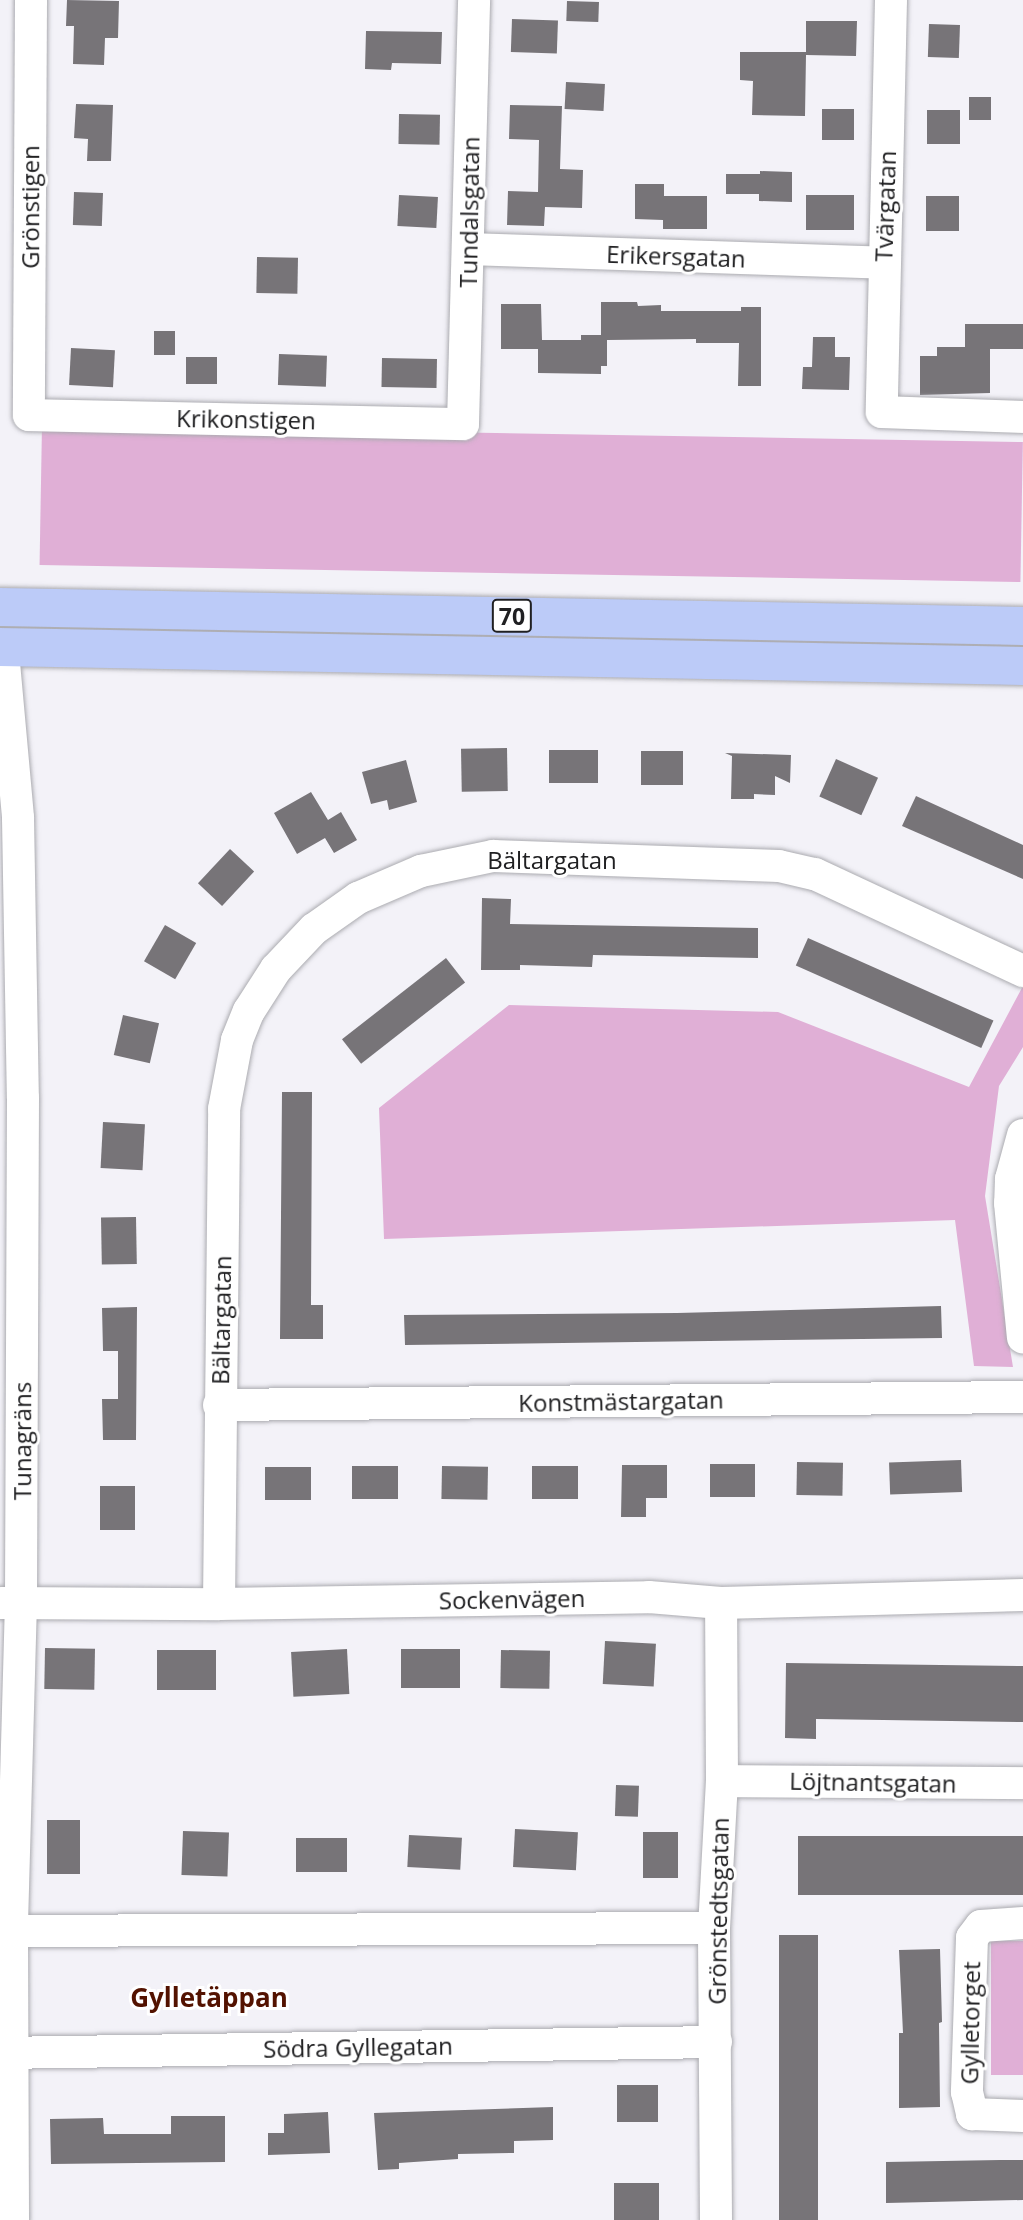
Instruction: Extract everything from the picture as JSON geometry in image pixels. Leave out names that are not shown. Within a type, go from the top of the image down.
[{"type":"highway","name":"70","points":[[0,607],[1023,626]]},
{"type":"highway","name":"70","points":[[2,655],[1023,666]]},
{"type":"street","name":"Grönstigen","points":[[29,415],[31,0]]},
{"type":"street","name":"Tundalsgatan","points":[[463,424],[474,0]]},
{"type":"street","name":"Tvärgatan","points":[[891,0],[882,412],[1023,416]]},
{"type":"street","name":"Erikersgatan","points":[[469,249],[884,263]]},
{"type":"street","name":"Krikonstigen","points":[[29,415],[463,424]]},
{"type":"street","name":"Tunagräns","points":[[2,655],[18,818],[23,1098],[6,1931],[6,2053],[13,2220]]},
{"type":"street","name":"Bältargatan","points":[[219,1604],[224,1109],[237,1040],[249,1011],[276,969],[314,929],[358,898],[421,871],[493,856],[779,866],[815,874],[1023,971]]},
{"type":"street","points":[[1023,1135],[1011,1179],[1010,1203],[1023,1337]]},
{"type":"street","name":"Konstmästargatan","points":[[219,1405],[1023,1397]]},
{"type":"street","name":"Sockenvägen","points":[[11,1602],[219,1604],[649,1597],[721,1603],[1023,1595]]},
{"type":"street","name":"Grönstedtsgatan","points":[[716,2220],[715,1928],[722,1781],[721,1603]]},
{"type":"street","name":"Löjtnantsgatan","points":[[722,1781],[1023,1783]]},
{"type":"street","name":"Gylletorget","points":[[1023,1923],[981,1926],[972,1938],[967,2092],[972,2114],[1023,2116]]},
{"type":"street","points":[[6,1931],[715,1928]]},
{"type":"street","name":"Södra Gyllegatan","points":[[6,2053],[716,2042]]},
{"type":"shaded area","points":[[42,425],[1023,442],[1020,582],[40,565]]},
{"type":"shaded area","points":[[1023,986],[1023,1047],[999,1086],[985,1196],[1013,1367],[974,1366],[955,1220],[384,1239],[379,1108],[509,1005],[778,1012],[969,1087]]},
{"type":"shaded area","points":[[991,1941],[1023,1941],[1023,2075],[991,2075]]},
{"type":"building","points":[[67,0],[119,1],[118,38],[105,38],[104,65],[73,64],[74,26],[66,26]]},
{"type":"building","points":[[567,1],[599,2],[598,22],[566,21]]},
{"type":"building","points":[[512,19],[558,21],[557,54],[511,52]]},
{"type":"building","points":[[806,21],[857,21],[856,56],[806,55],[805,116],[752,115],[753,81],[740,80],[740,52],[806,52]]},
{"type":"building","points":[[929,24],[960,25],[959,58],[928,57]]},
{"type":"building","points":[[366,31],[442,32],[441,64],[392,63],[391,70],[365,69]]},
{"type":"building","points":[[566,82],[605,84],[604,111],[565,109]]},
{"type":"building","points":[[969,97],[991,97],[991,120],[969,120]]},
{"type":"building","points":[[76,104],[113,105],[111,161],[87,161],[88,139],[74,138]]},
{"type":"building","points":[[510,105],[562,106],[560,169],[583,170],[582,208],[545,207],[544,226],[507,225],[508,191],[538,192],[539,140],[509,139]]},
{"type":"building","points":[[822,109],[854,109],[854,140],[822,140]]},
{"type":"building","points":[[927,110],[960,110],[960,144],[927,144]]},
{"type":"building","points":[[399,114],[440,115],[439,145],[398,144]]},
{"type":"building","points":[[760,171],[792,172],[792,202],[759,201],[759,194],[726,194],[726,174],[760,174]]},
{"type":"building","points":[[635,184],[664,184],[664,196],[707,196],[707,229],[663,229],[663,220],[635,219]]},
{"type":"building","points":[[74,192],[103,193],[102,226],[73,225]]},
{"type":"building","points":[[399,195],[438,197],[436,228],[397,226]]},
{"type":"building","points":[[806,195],[854,195],[854,230],[806,230]]},
{"type":"building","points":[[926,196],[959,196],[959,231],[926,231]]},
{"type":"building","points":[[257,257],[298,258],[297,294],[256,293]]},
{"type":"building","points":[[601,302],[637,302],[638,306],[661,305],[661,311],[741,311],[741,307],[761,307],[761,386],[738,386],[739,343],[696,343],[696,339],[607,340],[607,366],[601,366],[601,374],[538,373],[538,349],[501,349],[501,304],[541,304],[542,340],[581,340],[581,335],[601,335]]},
{"type":"building","points":[[965,324],[1023,324],[1023,349],[990,349],[990,393],[920,395],[920,356],[937,356],[937,347],[965,347]]},
{"type":"building","points":[[154,331],[175,331],[175,355],[154,355]]},
{"type":"building","points":[[813,337],[835,337],[835,357],[850,357],[849,390],[802,389],[803,367],[812,367]]},
{"type":"building","points":[[71,348],[115,350],[113,387],[69,385]]},
{"type":"building","points":[[279,354],[327,356],[326,387],[278,385]]},
{"type":"building","points":[[186,357],[217,357],[217,384],[186,384]]},
{"type":"building","points":[[382,358],[437,359],[436,388],[381,387]]},
{"type":"building","points":[[507,748],[508,791],[462,792],[461,749]]},
{"type":"building","points":[[549,750],[598,750],[598,783],[549,783]]},
{"type":"building","points":[[641,751],[683,751],[683,785],[641,785]]},
{"type":"building","points":[[725,753],[791,755],[790,783],[775,776],[775,795],[754,794],[754,799],[731,799],[732,756]]},
{"type":"building","points":[[836,759],[878,778],[861,815],[819,796]]},
{"type":"building","points":[[406,760],[417,802],[389,810],[387,800],[371,804],[362,772]]},
{"type":"building","points":[[311,792],[328,820],[341,812],[357,840],[334,853],[325,838],[297,854],[274,813]]},
{"type":"building","points":[[916,796],[1023,845],[1023,879],[902,826]]},
{"type":"building","points":[[230,849],[254,872],[222,906],[198,883]]},
{"type":"building","points":[[482,898],[511,899],[510,924],[758,928],[758,958],[593,955],[592,967],[520,965],[520,970],[481,970]]},
{"type":"building","points":[[165,925],[196,943],[175,979],[144,961]]},
{"type":"building","points":[[808,938],[993,1021],[981,1048],[796,965]]},
{"type":"building","points":[[446,958],[465,982],[361,1064],[342,1039]]},
{"type":"building","points":[[123,1015],[159,1023],[150,1063],[114,1055]]},
{"type":"building","points":[[282,1092],[312,1092],[311,1305],[323,1305],[323,1339],[280,1339]]},
{"type":"building","points":[[103,1122],[145,1124],[143,1170],[101,1168]]},
{"type":"building","points":[[136,1217],[137,1264],[102,1265],[101,1218]]},
{"type":"building","points":[[941,1306],[942,1338],[405,1345],[404,1315],[677,1313]]},
{"type":"building","points":[[137,1307],[136,1440],[103,1440],[102,1399],[118,1399],[118,1351],[103,1351],[102,1308]]},
{"type":"building","points":[[961,1460],[962,1492],[890,1494],[889,1463]]},
{"type":"building","points":[[797,1462],[843,1463],[842,1496],[796,1495]]},
{"type":"building","points":[[710,1464],[755,1464],[755,1497],[710,1497]]},
{"type":"building","points":[[622,1465],[667,1465],[667,1498],[646,1498],[646,1517],[621,1517]]},
{"type":"building","points":[[352,1466],[398,1466],[398,1499],[352,1499]]},
{"type":"building","points":[[442,1466],[488,1467],[487,1500],[441,1499]]},
{"type":"building","points":[[532,1466],[578,1466],[578,1499],[532,1499]]},
{"type":"building","points":[[265,1467],[311,1467],[311,1500],[265,1500]]},
{"type":"building","points":[[100,1486],[135,1486],[135,1530],[100,1530]]},
{"type":"building","points":[[605,1641],[656,1644],[654,1687],[603,1684]]},
{"type":"building","points":[[45,1648],[95,1649],[94,1690],[44,1689]]},
{"type":"building","points":[[347,1649],[349,1694],[293,1697],[291,1652]]},
{"type":"building","points":[[401,1649],[460,1649],[460,1688],[401,1688]]},
{"type":"building","points":[[157,1650],[216,1650],[216,1690],[157,1690]]},
{"type":"building","points":[[501,1650],[550,1651],[549,1689],[500,1688]]},
{"type":"building","points":[[786,1663],[1023,1666],[1023,1722],[816,1719],[816,1739],[785,1738]]},
{"type":"building","points":[[616,1785],[639,1786],[638,1817],[615,1816]]},
{"type":"building","points":[[47,1820],[80,1820],[80,1874],[47,1874]]},
{"type":"building","points":[[515,1829],[578,1832],[576,1870],[513,1867]]},
{"type":"building","points":[[183,1831],[229,1833],[227,1877],[181,1875]]},
{"type":"building","points":[[643,1832],[678,1832],[678,1878],[643,1878]]},
{"type":"building","points":[[409,1835],[462,1838],[460,1870],[407,1867]]},
{"type":"building","points":[[798,1836],[1023,1836],[1023,1895],[798,1895]]},
{"type":"building","points":[[296,1838],[347,1838],[347,1872],[296,1872]]},
{"type":"building","points":[[779,1935],[818,1935],[818,2220],[779,2220]]},
{"type":"building","points":[[940,1949],[940,2107],[899,2108],[899,2033],[903,2033],[899,1950]]},
{"type":"building","points":[[617,2085],[658,2085],[658,2122],[617,2122]]},
{"type":"building","points":[[553,2107],[553,2140],[514,2141],[514,2153],[458,2154],[458,2159],[399,2163],[399,2169],[378,2170],[374,2113]]},
{"type":"building","points":[[328,2112],[330,2153],[268,2155],[268,2133],[284,2133],[284,2114]]},
{"type":"building","points":[[171,2116],[225,2116],[225,2162],[51,2164],[50,2119],[103,2118],[104,2134],[171,2134]]},
{"type":"building","points":[[1023,2160],[1023,2200],[886,2203],[886,2162]]},
{"type":"building","points":[[614,2183],[659,2183],[659,2220],[614,2220]]},
{"type":"district","name":"Gylletäppan","points":[[209,1998]]}]
